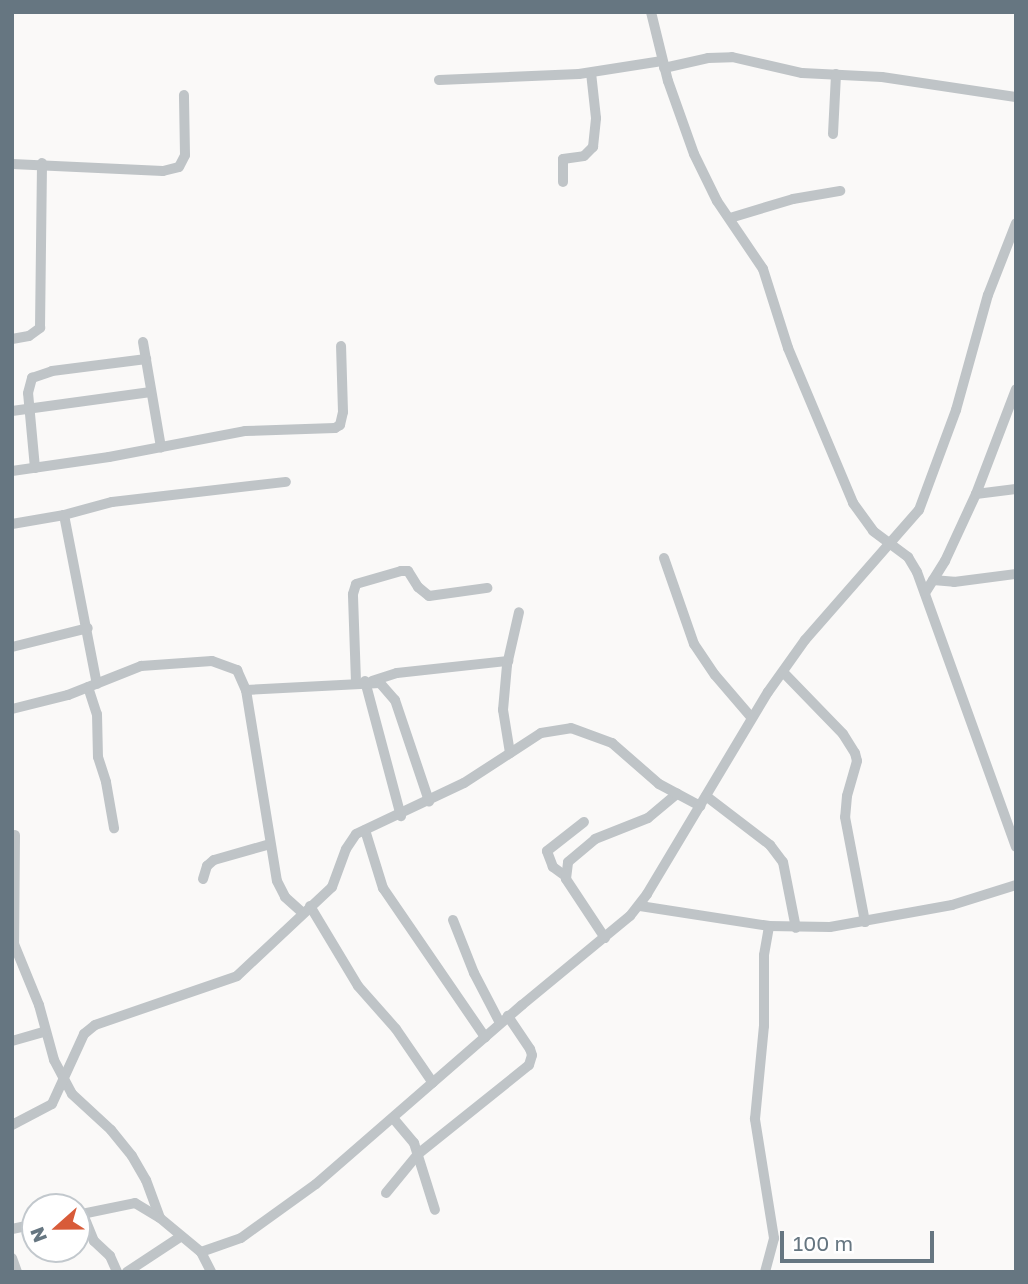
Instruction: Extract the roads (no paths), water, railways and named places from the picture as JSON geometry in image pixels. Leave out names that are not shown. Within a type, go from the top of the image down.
[{"type":"street","points":[[651,12],[663,65],[694,154],[717,201],[763,269],[788,348],[853,503],[873,531],[908,557],[925,593],[942,649],[1016,847]]},
{"type":"street","points":[[439,80],[591,73],[720,57],[802,73],[882,77],[1016,97]]},
{"type":"street","points":[[563,182],[563,159],[584,156],[593,147],[596,118],[591,73]]},
{"type":"street","points":[[834,134],[836,74]]},
{"type":"street","points":[[12,164],[43,163],[163,171],[179,167],[185,155],[184,95]]},
{"type":"street","points":[[12,339],[29,336],[40,328],[43,163]]},
{"type":"street","points":[[730,218],[793,199],[840,191]]},
{"type":"street","points":[[201,1252],[230,1244],[269,1220],[393,1118],[640,906],[751,716],[815,628],[891,545],[927,496],[956,410],[988,295],[1016,223]]},
{"type":"street","points":[[143,342],[161,447]]},
{"type":"street","points":[[12,471],[245,431],[335,428],[340,425],[343,412],[341,346]]},
{"type":"street","points":[[36,468],[29,384],[36,374],[146,359]]},
{"type":"street","points":[[925,593],[976,494],[1016,388]]},
{"type":"street","points":[[12,411],[151,392]]},
{"type":"street","points":[[12,524],[64,515],[112,502],[286,482]]},
{"type":"street","points":[[976,494],[1016,489]]},
{"type":"street","points":[[64,515],[88,628],[97,714],[98,757],[106,782],[114,828]]},
{"type":"street","points":[[664,558],[683,619],[694,644],[715,675],[751,716]]},
{"type":"street","points":[[401,816],[364,681],[353,594],[356,584],[408,571],[418,587],[429,596],[487,588]]},
{"type":"street","points":[[933,580],[954,582],[1016,574]]},
{"type":"street","points":[[510,753],[503,720],[508,661],[519,612]]},
{"type":"street","points":[[12,648],[88,628]]},
{"type":"street","points":[[12,709],[92,685],[134,668],[212,661],[237,670],[246,690],[270,844],[280,888],[307,909],[358,985],[396,1029],[433,1083]]},
{"type":"street","points":[[246,690],[364,681],[397,673],[508,661]]},
{"type":"street","points":[[783,671],[843,734],[855,753],[857,761],[847,796],[845,817],[865,922]]},
{"type":"street","points":[[364,681],[380,683],[395,700],[429,801]]},
{"type":"street","points":[[12,1125],[44,1111],[52,1104],[64,1083],[84,1034],[94,1025],[229,981],[246,970],[332,887],[351,840],[365,830],[401,816],[464,783],[551,729],[580,730],[623,749],[659,783],[677,794],[703,801],[770,845],[783,862],[796,928]]},
{"type":"street","points":[[564,874],[573,857],[595,839],[648,818],[677,794]]},
{"type":"street","points":[[584,822],[547,851],[553,867],[564,874],[605,938]]},
{"type":"street","points":[[365,830],[383,888],[485,1037]]},
{"type":"street","points":[[15,835],[14,944],[39,1004],[44,1032],[64,1083],[126,1148],[146,1180],[160,1218]]},
{"type":"street","points":[[203,879],[207,866],[214,860],[270,844]]},
{"type":"street","points":[[640,906],[796,928],[865,922],[960,903],[1016,885]]},
{"type":"street","points":[[386,1192],[418,1154],[529,1065],[532,1055],[530,1049],[504,1020],[468,961],[453,920]]},
{"type":"street","points":[[765,1272],[774,1238],[755,1119],[763,1036],[764,955],[769,926]]},
{"type":"street","points":[[12,1041],[44,1032]]},
{"type":"street","points":[[393,1118],[409,1136],[418,1154],[435,1210]]},
{"type":"street","points":[[91,1212],[135,1203],[160,1218],[201,1252],[211,1272]]},
{"type":"street","points":[[91,1235],[110,1256],[117,1272]]},
{"type":"street","points":[[127,1272],[180,1237]]},
{"type":"street","points":[[12,1258],[17,1272]]}]
